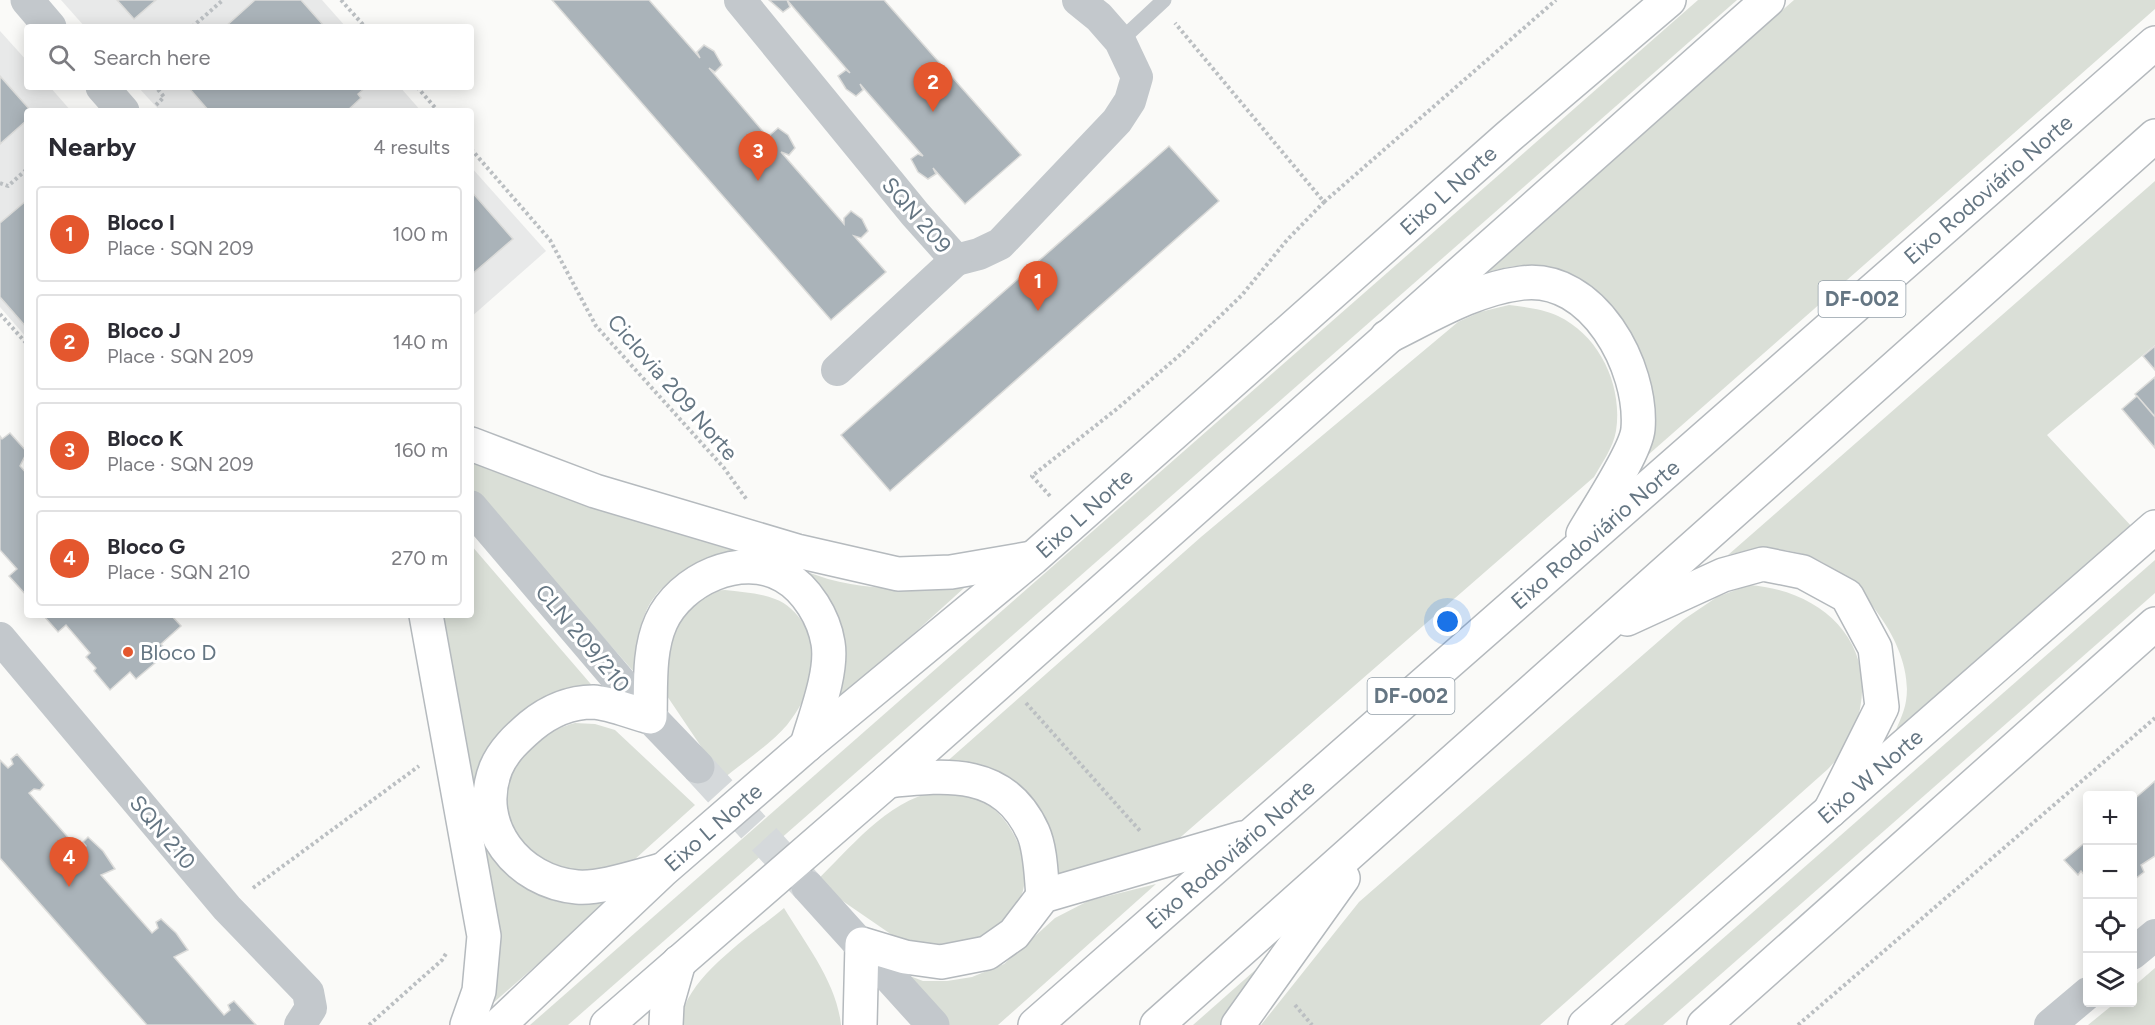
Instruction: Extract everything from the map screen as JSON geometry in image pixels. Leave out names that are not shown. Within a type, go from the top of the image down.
[{"type":"main road","name":"Eixo L Norte","points":[[499,1025],[663,870],[807,745],[1033,558],[1499,145],[1669,0]]},
{"type":"main road","points":[[607,1025],[888,781],[1768,0]]},
{"type":"main road","name":"Eixo Rodoviário Norte","points":[[1035,1025],[2155,42]]},
{"type":"main road","name":"DF-002","points":[[1157,1025],[2155,135]]},
{"type":"main road","points":[[1387,337],[1482,291],[1524,282],[1556,286],[1600,317],[1620,346],[1636,390],[1638,431],[1626,458],[1570,556]]},
{"type":"main road","points":[[474,445],[606,494],[797,551],[898,574],[951,572],[1033,558]]},
{"type":"main road","name":"Eixo W Norte","points":[[1585,1025],[2155,527]]},
{"type":"main road","points":[[1595,634],[1723,575],[1763,564],[1803,572],[1847,596],[1875,648],[1882,706],[1830,811]]},
{"type":"main road","points":[[663,870],[578,887],[540,879],[518,863],[499,840],[489,794],[497,767],[512,742],[540,718],[558,708],[594,702],[650,717],[651,660],[661,622],[680,595],[698,581],[718,572],[746,568],[763,569],[784,576],[811,602],[822,622],[829,645],[826,678],[807,745]]},
{"type":"main road","points":[[427,618],[484,936],[479,991],[467,1025]]},
{"type":"main road","points":[[1704,1025],[2155,624]]},
{"type":"main road","points":[[888,781],[941,776],[990,784],[1018,807],[1033,833],[1043,896]]},
{"type":"main road","points":[[1238,1025],[1376,832]]},
{"type":"main road","points":[[860,1025],[862,944],[905,957],[941,962],[987,953],[1014,934],[1043,896],[1252,835]]},
{"type":"main road","points":[[666,1025],[667,1004],[680,962]]},
{"type":"street","points":[[27,0],[47,24]]},
{"type":"street","name":"SQN 209","points":[[740,0],[915,214],[956,260],[979,254],[1000,244],[1117,121],[1130,101],[1137,77],[1120,41],[1099,17],[1078,0]]},
{"type":"street","points":[[107,90],[134,108]]},
{"type":"street","points":[[837,370],[956,260]]},
{"type":"street","name":"CLN 209/210","points":[[474,511],[650,717],[698,767]]},
{"type":"street","name":"SQN 210","points":[[0,638],[226,908],[308,992],[311,1008],[300,1025]]},
{"type":"street","points":[[808,887],[933,1025]]},
{"type":"street","points":[[2134,953],[2155,935]]},
{"type":"street","points":[[2050,1025],[2083,997]]},
{"type":"lane","points":[[1120,41],[1162,2]]},
{"type":"path","points":[[196,24],[224,0]]},
{"type":"path","points":[[341,0],[362,24]]},
{"type":"path","points":[[1074,522],[1032,476],[1118,408],[1181,354],[1242,295],[1287,240],[1324,202],[1556,0]]},
{"type":"path","points":[[1162,2],[1324,202]]},
{"type":"path","points":[[141,108],[164,97],[158,90]]},
{"type":"path","points":[[420,90],[435,108]]},
{"type":"path","name":"Ciclovia 209 Norte","points":[[474,152],[550,240],[596,326],[724,468],[750,504]]},
{"type":"path","points":[[0,183],[8,186],[24,172]]},
{"type":"path","points":[[0,314],[24,341]]},
{"type":"path","points":[[1024,701],[1148,839]]},
{"type":"path","points":[[1798,1025],[2155,718]]},
{"type":"path","points":[[226,908],[426,760]]},
{"type":"path","points":[[369,1025],[442,960],[450,945]]},
{"type":"path","points":[[1290,1000],[1312,1025]]},
{"type":"shaded area","points":[[61,0],[322,0],[343,24],[82,24]]},
{"type":"shaded area","points":[[1698,0],[1737,0],[568,1025],[530,1025]]},
{"type":"shaded area","points":[[1794,0],[2155,0],[2155,9],[1648,455],[1654,411],[1648,372],[1627,328],[1611,309],[1593,293],[1572,280],[1549,271],[1520,266],[1484,273]]},
{"type":"shaded area","points":[[0,31],[24,58],[24,90],[53,90],[68,108],[24,108],[24,335],[0,307]]},
{"type":"shaded area","points":[[141,90],[403,90],[418,108],[157,108]]},
{"type":"shaded area","points":[[474,170],[546,251],[474,314]]},
{"type":"shaded area","points":[[2155,181],[2155,345],[2047,435],[2133,528],[1892,740],[1906,701],[1906,680],[1902,658],[1892,636],[1864,596],[1828,565],[1809,556],[1768,549],[1728,555]]},
{"type":"shaded area","points":[[1509,305],[1546,312],[1573,325],[1597,349],[1605,364],[1616,397],[1616,431],[1610,449],[1594,477],[1175,842],[1052,880],[1049,851],[943,765],[1201,537],[1458,322],[1480,312]]},
{"type":"shaded area","points":[[474,461],[828,579],[879,588],[964,588],[835,705],[840,684],[773,566],[690,576],[672,581],[653,598],[647,610],[636,647],[634,672],[474,491]]},
{"type":"shaded area","points":[[474,548],[602,697],[490,749],[508,872],[543,897],[555,901],[581,904],[611,900],[477,1017],[434,618],[474,618]]},
{"type":"shaded area","points":[[2155,560],[2155,593],[1663,1025],[1624,1025]]},
{"type":"shaded area","points":[[1749,585],[1797,596],[1818,607],[1849,639],[1858,660],[1862,683],[1860,709],[1851,740],[1828,769],[1540,1025],[1261,1025],[1359,902],[1683,620],[1717,597]]},
{"type":"shaded area","points":[[725,590],[769,597],[794,611],[807,631],[815,665],[805,696],[787,725],[765,746],[723,779],[665,693],[660,661],[684,608],[712,591]]},
{"type":"shaded area","points":[[575,723],[595,724],[615,730],[695,805],[634,860],[597,878],[553,867],[529,857],[508,820],[505,801],[507,784],[524,752],[556,730]]},
{"type":"shaded area","points":[[935,792],[968,795],[984,802],[1005,820],[1019,845],[1025,873],[1022,893],[1010,914],[989,940],[917,948],[895,937],[815,882],[855,841],[885,816],[900,805]]},
{"type":"shaded area","points":[[1156,884],[998,1025],[942,1025],[894,970],[923,981],[947,981],[972,977],[1004,964],[1055,918],[1088,901]]},
{"type":"shaded area","points":[[784,908],[827,979],[841,1025],[681,1025],[684,1008],[692,992],[705,976],[720,960]]},
{"type":"shaded area","points":[[1286,943],[1222,1025],[1193,1025]]},
{"type":"shaded area","points":[[2155,968],[2155,1025],[2088,1025],[2110,1007],[2137,1007],[2137,984]]},
{"type":"building","points":[[117,0],[156,0],[134,19]]},
{"type":"building","points":[[255,0],[301,0],[322,24],[228,24]]},
{"type":"building","points":[[552,0],[649,0],[700,58],[697,52],[704,45],[714,51],[722,65],[715,72],[709,68],[772,142],[770,135],[778,128],[788,135],[795,148],[789,155],[781,152],[844,224],[844,218],[851,211],[862,219],[868,231],[861,238],[854,236],[886,272],[831,320]]},
{"type":"building","points":[[769,0],[787,0],[790,7],[783,12]]},
{"type":"building","points":[[787,0],[884,0],[1021,155],[965,204],[933,168],[936,174],[928,179],[918,172],[911,159],[918,154],[923,156],[860,84],[863,90],[856,96],[846,89],[838,76],[846,70],[850,73]]},
{"type":"building","points":[[0,76],[28,108],[24,108],[24,123],[0,144]]},
{"type":"building","points":[[191,90],[363,90],[358,94],[361,98],[350,108],[206,108]]},
{"type":"building","points":[[1169,146],[1219,201],[890,491],[841,435]]},
{"type":"building","points":[[474,194],[513,239],[474,272]]},
{"type":"building","points":[[24,203],[24,325],[0,297],[0,223]]},
{"type":"building","points":[[2155,346],[2155,370],[2143,356]]},
{"type":"building","points":[[2155,377],[2155,417],[2135,394]]},
{"type":"building","points":[[2137,396],[2155,417],[2155,448],[2122,409]]},
{"type":"building","points":[[10,433],[24,449],[24,458],[20,466],[24,471],[24,593],[9,576],[17,569],[0,550],[0,436],[2,439]]},
{"type":"building","name":"Bloco D","points":[[46,618],[174,618],[181,626],[161,644],[168,652],[136,679],[130,672],[110,690],[86,657],[90,653],[66,625],[58,632]]},
{"type":"building","points":[[17,754],[44,785],[40,790],[34,789],[29,793],[80,851],[86,846],[83,842],[88,837],[103,851],[115,869],[101,875],[152,933],[158,928],[156,922],[161,919],[176,933],[188,950],[174,957],[224,1015],[230,1010],[228,1005],[234,1001],[256,1025],[147,1025],[109,982],[0,858],[0,760],[8,768],[13,764],[11,759]]},
{"type":"building","points":[[2155,781],[2155,856],[2141,865],[2144,872],[2137,877],[2137,845],[2137,797]]},
{"type":"building","points":[[2083,844],[2083,874],[2081,871],[2078,875],[2064,860]]},
{"type":"tunnel","points":[[698,767],[808,887]]},
{"type":"place","name":"Bloco J","points":[[933,112]]},
{"type":"place","name":"Bloco K","points":[[758,181]]},
{"type":"place","name":"Bloco I","points":[[1038,311]]},
{"type":"place","name":"Bloco D","points":[[128,652]]},
{"type":"place","name":"Bloco G","points":[[69,887]]}]
